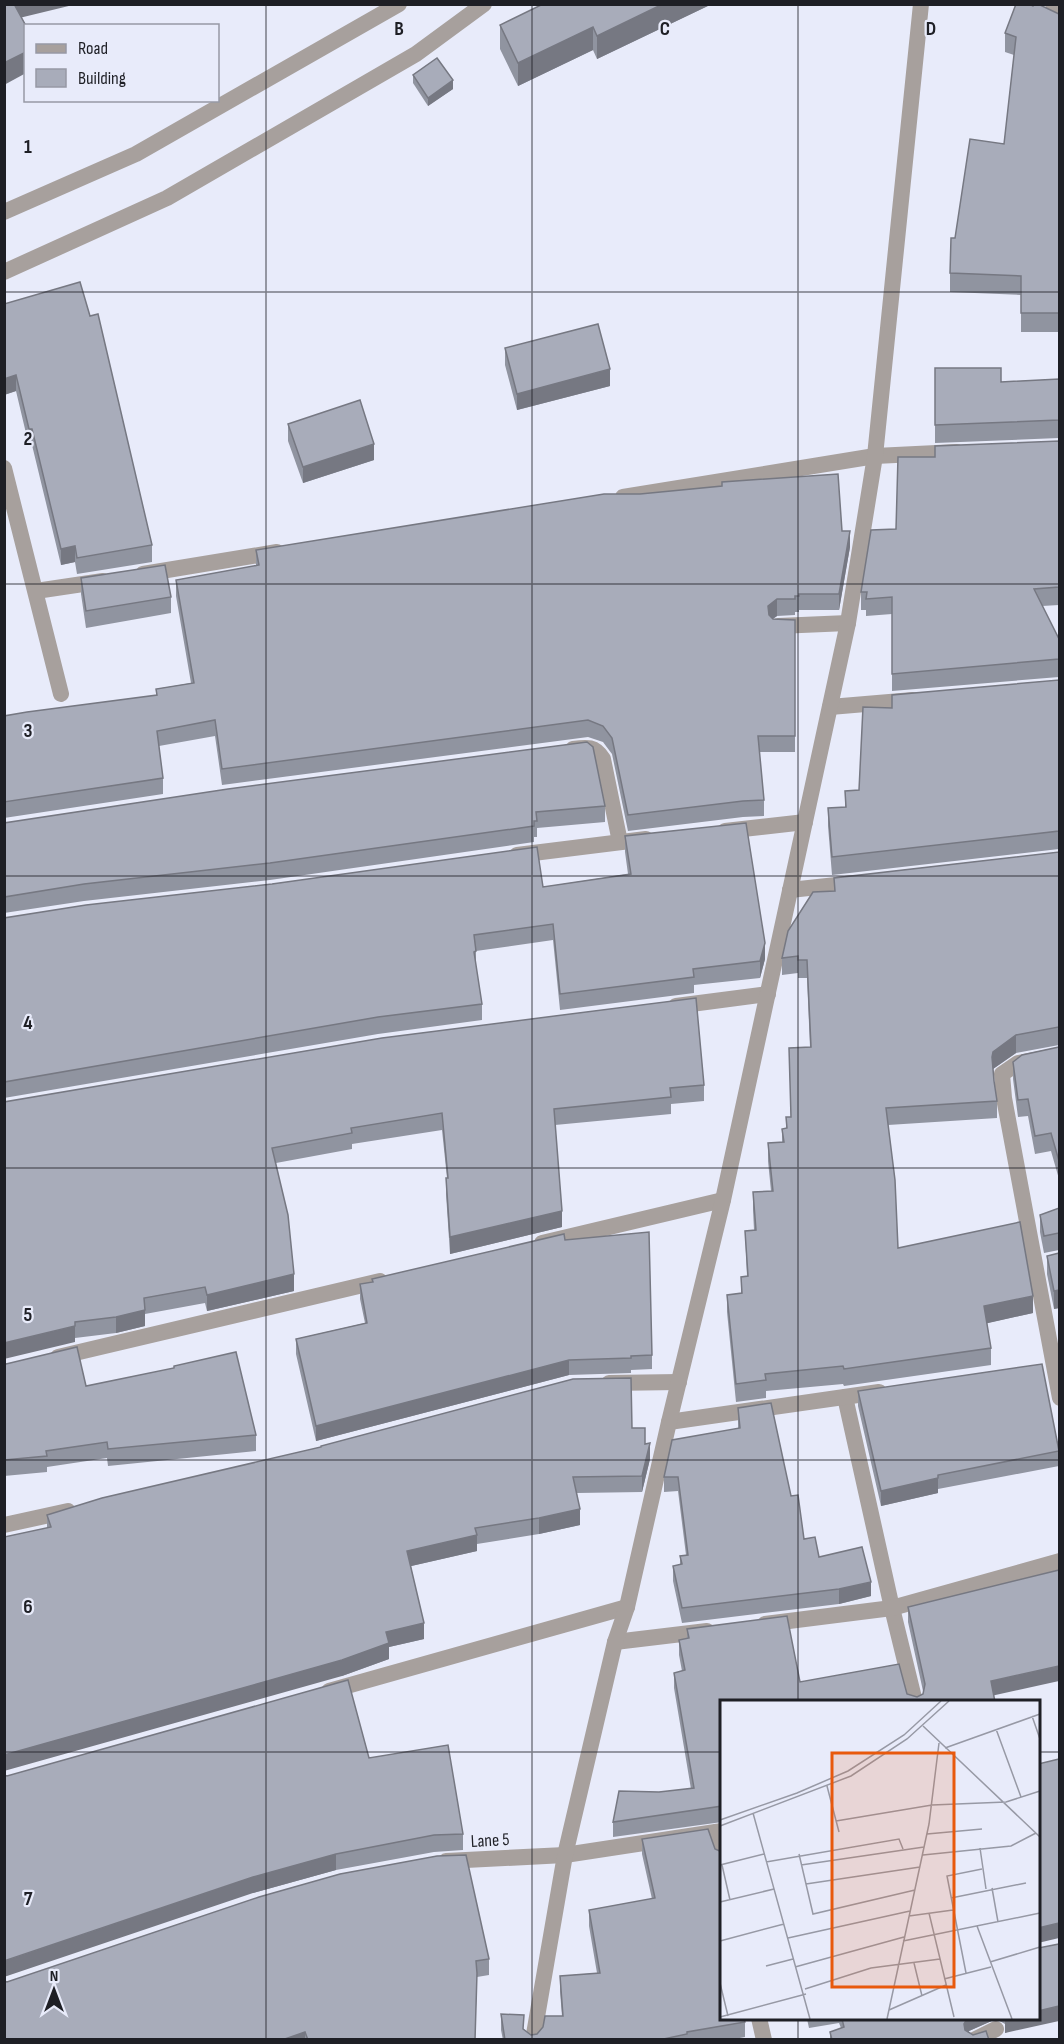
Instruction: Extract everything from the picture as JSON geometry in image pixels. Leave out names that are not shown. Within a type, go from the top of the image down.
[{"type":"street","points":[[4,212],[136,154],[399,4]]},
{"type":"street","points":[[4,272],[167,198],[416,54],[484,4]]},
{"type":"street","points":[[533,2040],[565,1855],[615,1642],[627,1607],[723,1200],[848,623],[875,456],[921,4]]},
{"type":"street","points":[[1053,4],[1059,9]]},
{"type":"street","points":[[603,500],[875,456],[979,452]]},
{"type":"street","points":[[4,468],[62,694]]},
{"type":"street","points":[[36,591],[296,549]]},
{"type":"street","points":[[778,626],[848,623]]},
{"type":"street","points":[[830,707],[933,698]]},
{"type":"street","points":[[554,752],[589,747],[598,751],[603,759],[620,842]]},
{"type":"street","points":[[713,832],[805,822]]},
{"type":"street","points":[[500,857],[666,837]]},
{"type":"street","points":[[790,890],[872,881]]},
{"type":"street","points":[[662,1008],[768,994]]},
{"type":"street","points":[[1059,1055],[1018,1063],[1002,1074],[1004,1098],[1043,1264],[1049,1368],[1059,1398]]},
{"type":"street","points":[[525,1247],[723,1200]]},
{"type":"street","points":[[38,1362],[397,1277]]},
{"type":"street","points":[[595,1384],[679,1382]]},
{"type":"street","points":[[669,1422],[892,1390]]},
{"type":"street","points":[[845,1397],[915,1700]]},
{"type":"street","points":[[4,1525],[84,1507]]},
{"type":"street","points":[[754,1625],[892,1608],[1059,1561]]},
{"type":"street","points":[[316,1695],[627,1607]]},
{"type":"street","points":[[615,1642],[719,1629]]},
{"type":"street","name":"Lane 5","points":[[425,1864],[565,1855],[719,1832]]},
{"type":"street","points":[[759,2020],[764,2040]]},
{"type":"street","points":[[974,2040],[996,2029]]},
{"type":"building","points":[[4,4],[14,4],[25,24],[24,53],[4,63]]},
{"type":"building","points":[[543,4],[663,4],[597,36],[593,27],[518,63],[500,25]]},
{"type":"building","points":[[1016,4],[1033,6],[1038,4],[1059,14],[1059,313],[1021,313],[1021,276],[950,273],[951,238],[955,238],[970,139],[1004,144],[1016,37],[1005,33]]},
{"type":"building","points":[[437,58],[453,80],[428,98],[413,75]]},
{"type":"building","points":[[80,282],[90,316],[98,314],[152,545],[77,558],[75,546],[61,549],[32,429],[29,429],[16,375],[4,379],[4,304]]},
{"type":"building","points":[[598,324],[610,369],[517,394],[505,348]]},
{"type":"building","points":[[935,368],[1001,368],[1001,382],[1059,379],[1059,420],[935,425]]},
{"type":"building","points":[[360,400],[374,444],[303,467],[288,424]]},
{"type":"building","points":[[1059,441],[1059,587],[1034,589],[1059,639],[1059,659],[892,674],[892,597],[866,599],[867,592],[861,592],[871,530],[896,529],[898,457],[935,457],[935,446]]},
{"type":"building","points":[[838,474],[842,531],[850,531],[839,594],[799,594],[795,596],[795,599],[777,599],[768,606],[769,615],[773,619],[795,620],[795,736],[758,736],[764,800],[628,815],[612,738],[603,726],[588,720],[222,769],[215,720],[157,731],[163,778],[4,802],[4,716],[157,695],[156,689],[194,683],[176,580],[259,565],[256,550],[604,494],[640,494],[722,486],[722,482]]},
{"type":"building","points":[[165,565],[171,597],[86,611],[81,578]]},
{"type":"building","points":[[1059,680],[1059,831],[832,857],[828,808],[846,807],[845,791],[859,790],[863,707],[892,708],[892,695]]},
{"type":"building","points":[[587,742],[593,747],[605,806],[536,812],[537,821],[534,821],[534,826],[270,863],[84,884],[4,897],[4,823],[228,789]]},
{"type":"building","points":[[746,823],[765,943],[760,961],[693,969],[694,977],[560,994],[553,924],[474,935],[476,951],[474,952],[482,1004],[378,1017],[4,1082],[4,918],[86,905],[272,884],[537,847],[543,887],[631,874],[625,836]]},
{"type":"building","points":[[1059,852],[1059,1027],[1016,1035],[993,1052],[997,1101],[886,1108],[895,1180],[898,1248],[1020,1222],[1033,1296],[984,1306],[991,1348],[844,1369],[843,1366],[765,1374],[766,1380],[736,1384],[727,1295],[742,1293],[741,1277],[748,1276],[745,1231],[756,1230],[753,1192],[773,1191],[768,1143],[784,1142],[782,1129],[787,1128],[786,1117],[791,1117],[789,1048],[811,1047],[807,960],[798,960],[798,956],[782,958],[788,931],[813,892],[835,891],[834,878]]},
{"type":"building","points":[[696,998],[704,1085],[670,1088],[671,1097],[554,1109],[562,1211],[450,1237],[446,1178],[448,1178],[442,1113],[351,1128],[352,1133],[272,1148],[288,1215],[294,1274],[207,1295],[205,1287],[144,1298],[145,1310],[116,1317],[75,1322],[75,1326],[4,1343],[4,1102],[382,1038]]},
{"type":"building","points":[[1059,1047],[1059,1161],[1051,1133],[1035,1136],[1028,1099],[1018,1100],[1013,1062],[1022,1055]]},
{"type":"building","points":[[1059,1208],[1059,1233],[1044,1236],[1040,1215]]},
{"type":"building","points":[[649,1232],[652,1355],[569,1360],[316,1426],[296,1339],[367,1323],[360,1284],[373,1282],[372,1279],[564,1234],[565,1240]]},
{"type":"building","points":[[1059,1253],[1059,1290],[1054,1291],[1047,1256]]},
{"type":"building","points":[[77,1347],[86,1386],[174,1368],[174,1366],[236,1352],[256,1435],[108,1449],[107,1442],[46,1451],[47,1456],[4,1460],[4,1364]]},
{"type":"building","points":[[1042,1364],[1059,1451],[938,1475],[938,1478],[881,1491],[858,1391]]},
{"type":"building","points":[[631,1378],[632,1428],[645,1428],[645,1444],[650,1443],[642,1476],[573,1477],[580,1509],[475,1528],[477,1535],[407,1551],[424,1623],[386,1632],[389,1643],[342,1660],[4,1755],[4,1537],[51,1527],[47,1515],[102,1498],[321,1447],[573,1379]]},
{"type":"building","points":[[771,1403],[791,1496],[798,1495],[804,1539],[815,1537],[819,1557],[862,1547],[871,1582],[839,1589],[682,1608],[673,1566],[682,1564],[680,1556],[688,1555],[678,1477],[664,1477],[672,1440],[740,1428],[738,1408]]},
{"type":"building","points":[[1059,1570],[1059,1666],[991,1681],[995,1700],[720,1700],[720,1806],[613,1822],[619,1791],[659,1792],[694,1788],[674,1673],[685,1670],[679,1640],[689,1638],[687,1629],[787,1616],[800,1682],[899,1664],[907,1694],[917,1697],[923,1694],[925,1684],[908,1607]]},
{"type":"building","points":[[348,1680],[369,1758],[448,1745],[463,1834],[434,1835],[336,1854],[253,1877],[4,1961],[4,1775]]},
{"type":"building","points":[[1059,1759],[1059,1923],[1040,1928],[1040,1764]]},
{"type":"building","points":[[708,1829],[715,1849],[720,1851],[720,2020],[744,2020],[745,2022],[687,2032],[687,2034],[659,2040],[505,2040],[501,2014],[524,2015],[523,2029],[531,2035],[537,2034],[543,2027],[545,2016],[563,2016],[560,1976],[600,1973],[589,1910],[655,1898],[642,1839]]},
{"type":"building","points":[[466,1855],[489,1959],[476,1961],[475,2040],[308,2040],[305,2032],[282,2040],[4,2040],[4,1981],[7,1982],[259,1897],[340,1874],[437,1856]]},
{"type":"building","points":[[1059,1944],[1059,2006],[1040,2011],[1040,1948]]},
{"type":"building","points":[[842,2020],[966,2020],[964,2024],[965,2030],[973,2035],[986,2031],[989,2040],[832,2040],[830,2032],[844,2027]]}]
